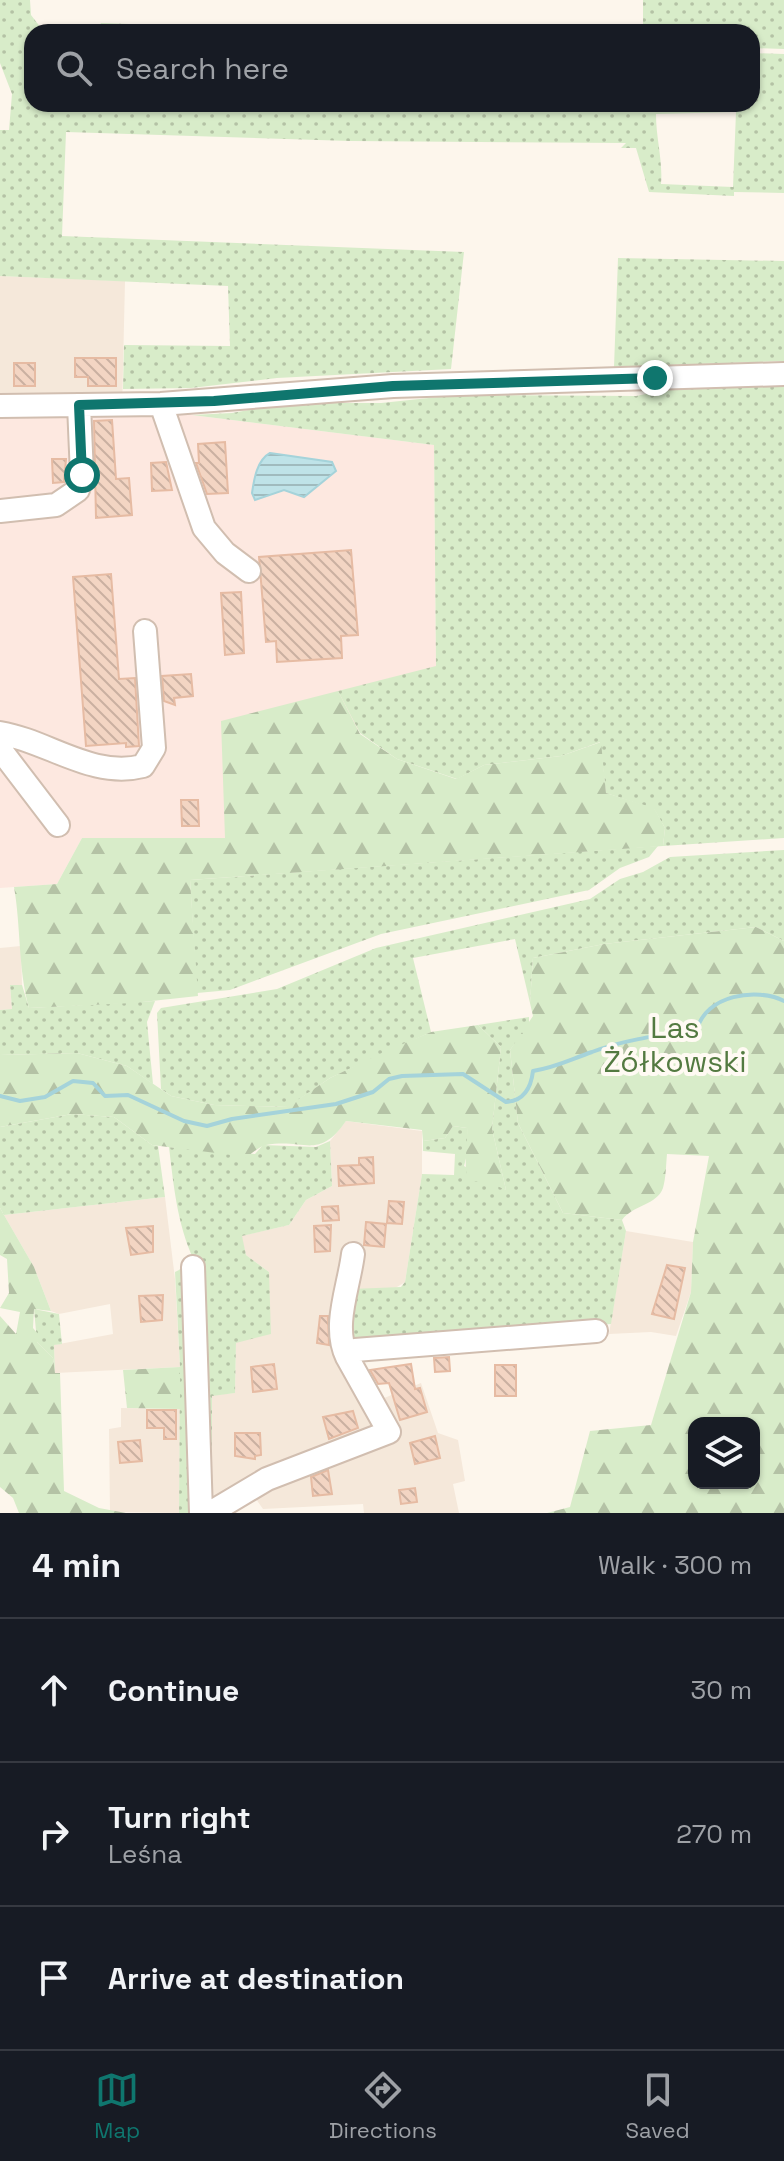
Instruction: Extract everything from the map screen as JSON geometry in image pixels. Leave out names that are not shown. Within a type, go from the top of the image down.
[{"type":"street","points":[[0,406],[161,404],[393,386],[784,374]]},
{"type":"street","points":[[161,404],[204,528],[225,553],[249,571]]},
{"type":"street","points":[[0,511],[56,505],[78,490],[82,475],[79,405]]},
{"type":"street","points":[[0,733],[27,739],[94,766],[143,766],[154,748],[145,631]]},
{"type":"street","points":[[0,749],[58,825]]},
{"type":"street","points":[[210,1513],[267,1479],[389,1432],[340,1342],[353,1254]]},
{"type":"street","points":[[193,1267],[201,1513]]},
{"type":"street","points":[[347,1357],[355,1350],[406,1344],[596,1331]]},
{"type":"shaded area","points":[[0,276],[125,281],[122,411],[0,416]]},
{"type":"shaded area","points":[[122,411],[192,415],[434,445],[436,666],[225,838],[82,838],[57,884],[0,888],[0,416]]},
{"type":"shaded area","points":[[21,946],[22,985],[10,985],[12,1009],[0,1010],[0,948]]},
{"type":"shaded area","points":[[346,1121],[422,1131],[422,1174],[405,1282],[341,1322],[372,1403],[421,1383],[438,1433],[458,1440],[465,1481],[453,1484],[459,1513],[364,1513],[363,1504],[263,1509],[249,1489],[212,1506],[212,1395],[235,1393],[236,1343],[269,1272],[246,1255],[241,1236],[289,1225],[306,1200],[332,1186],[330,1141]]},
{"type":"shaded area","points":[[165,1197],[175,1279],[180,1367],[55,1373],[54,1345],[113,1334],[110,1304],[59,1314],[51,1311],[34,1267],[4,1215]]},
{"type":"shaded area","points":[[626,1231],[693,1242],[691,1292],[676,1336],[651,1332],[609,1334]]},
{"type":"shaded area","points":[[121,1408],[180,1409],[179,1513],[110,1512],[109,1429],[121,1427]]},
{"type":"green space","points":[[0,0],[30,0],[31,15],[38,24],[24,24],[24,112],[736,112],[760,112],[760,53],[784,54],[784,193],[734,192],[734,196],[649,192],[636,148],[621,148],[626,143],[350,141],[66,132],[62,236],[464,252],[451,369],[277,378],[191,388],[123,389],[124,345],[230,346],[228,286],[0,276],[0,130],[9,130],[12,94],[0,63]],"holes":[[[736,112],[733,187],[661,184],[656,114]]]},
{"type":"green space","points":[[643,0],[784,0],[784,49],[760,48],[760,24],[643,24]]},
{"type":"green space","points":[[618,258],[784,261],[784,361],[614,367]]},
{"type":"green space","points":[[784,383],[784,838],[663,846],[665,828],[654,809],[606,793],[600,742],[561,756],[484,765],[457,779],[397,759],[360,733],[338,691],[436,666],[434,445],[192,415],[232,413],[289,403],[381,403],[458,395],[636,396],[681,387]]},
{"type":"green space","points":[[338,691],[360,734],[397,759],[456,779],[484,765],[561,756],[601,742],[606,793],[654,808],[665,828],[663,846],[190,880],[198,996],[29,1008],[14,887],[57,884],[82,838],[225,838],[221,721]]},
{"type":"green space","points":[[658,846],[649,857],[620,868],[589,890],[381,934],[230,990],[197,993],[190,880]]},
{"type":"green space","points":[[784,850],[784,941],[756,927],[604,944],[533,958],[530,1003],[515,939],[413,958],[431,1032],[330,1078],[288,1107],[214,1105],[171,1096],[161,1089],[157,1013],[161,1008],[277,989],[376,948],[590,899],[620,879],[643,872],[670,857]]},
{"type":"green space","name":"Las Żółkowski","points":[[756,927],[784,941],[784,1513],[547,1513],[570,1507],[590,1431],[651,1425],[691,1292],[693,1242],[709,1156],[667,1154],[665,1180],[660,1194],[622,1220],[563,1213],[518,1123],[510,1050],[533,1016],[530,1003],[533,958],[604,944]]},
{"type":"green space","points":[[10,985],[22,985],[29,1008],[155,1001],[147,1022],[153,1084],[127,1066],[77,1053],[0,1055],[0,1010],[12,1009]]},
{"type":"green space","points":[[529,1017],[529,1025],[510,1050],[518,1123],[563,1213],[622,1220],[626,1231],[611,1324],[400,1339],[348,1348],[351,1289],[401,1287],[405,1282],[422,1174],[454,1175],[455,1154],[423,1151],[423,1141],[445,1138],[453,1126],[467,1128],[469,1147],[464,1166],[506,1190],[492,1129],[501,1047],[478,1025]]},
{"type":"green space","points":[[478,1025],[501,1047],[492,1129],[506,1190],[488,1182],[468,1181],[467,1128],[453,1126],[445,1138],[423,1141],[422,1130],[346,1121],[327,1141],[310,1145],[266,1145],[240,1162],[232,1155],[152,1145],[114,1117],[72,1114],[0,1127],[0,1055],[77,1053],[127,1066],[171,1096],[214,1105],[287,1107],[330,1078],[384,1052],[431,1032]]},
{"type":"green space","points":[[72,1114],[114,1117],[152,1145],[158,1146],[165,1197],[4,1215],[0,1208],[0,1127]]},
{"type":"green space","points":[[330,1141],[332,1186],[306,1200],[289,1225],[242,1236],[246,1255],[269,1272],[271,1334],[236,1343],[235,1393],[212,1396],[212,1506],[206,1509],[198,1268],[181,1225],[169,1147],[255,1154],[263,1145],[316,1147]]},
{"type":"green space","points":[[0,1208],[34,1267],[51,1311],[34,1309],[33,1328],[38,1334],[37,1342],[53,1358],[55,1373],[60,1373],[64,1491],[99,1508],[126,1513],[19,1513],[13,1498],[0,1487],[0,1316],[16,1334],[20,1312],[0,1308],[9,1293],[7,1259],[0,1255]]},
{"type":"green space","points":[[183,1268],[194,1513],[179,1513],[180,1367],[175,1272]]},
{"type":"green space","points":[[34,1309],[59,1314],[62,1344],[54,1345],[55,1373],[53,1358],[37,1342]]},
{"type":"green space","points":[[180,1367],[180,1409],[127,1408],[123,1370]]},
{"type":"water","points":[[270,453],[332,462],[336,471],[304,497],[284,490],[255,500],[252,493],[257,470]]},
{"type":"building","points":[[75,358],[116,358],[116,386],[88,386],[88,377],[75,377]]},
{"type":"building","points":[[14,363],[35,363],[35,386],[14,386]]},
{"type":"building","points":[[112,420],[116,479],[129,478],[132,515],[96,518],[94,421]]},
{"type":"building","points":[[225,442],[228,493],[207,494],[196,463],[199,463],[198,444]]},
{"type":"building","points":[[52,459],[66,459],[64,482],[53,483]]},
{"type":"building","points":[[166,462],[172,490],[152,491],[151,463]]},
{"type":"building","points":[[351,550],[358,635],[341,636],[342,658],[277,662],[276,641],[266,642],[259,557]]},
{"type":"building","points":[[111,574],[119,679],[135,678],[139,746],[126,747],[126,743],[86,746],[73,577]]},
{"type":"building","points":[[241,592],[244,653],[225,655],[221,593]]},
{"type":"building","points":[[191,674],[193,696],[174,698],[175,705],[164,701],[162,676]]},
{"type":"building","points":[[181,800],[198,800],[199,826],[182,826]]},
{"type":"building","points":[[373,1157],[374,1183],[339,1186],[338,1166],[359,1165],[359,1158]]},
{"type":"building","points":[[389,1201],[404,1202],[402,1224],[387,1223]]},
{"type":"building","points":[[338,1206],[339,1220],[323,1221],[322,1207]]},
{"type":"building","points":[[366,1222],[386,1224],[384,1247],[364,1245]]},
{"type":"building","points":[[331,1225],[330,1251],[315,1252],[314,1226]]},
{"type":"building","points":[[153,1226],[153,1252],[131,1255],[126,1228]]},
{"type":"building","points":[[667,1265],[685,1268],[674,1319],[652,1314]]},
{"type":"building","points":[[163,1295],[162,1320],[141,1322],[139,1296]]},
{"type":"building","points":[[320,1316],[328,1316],[329,1345],[317,1343]]},
{"type":"building","points":[[449,1357],[450,1371],[435,1372],[434,1358]]},
{"type":"building","points":[[274,1364],[277,1389],[253,1392],[251,1367]]},
{"type":"building","points":[[411,1364],[415,1389],[420,1388],[427,1412],[400,1420],[389,1383],[378,1384],[370,1370]]},
{"type":"building","points":[[495,1365],[516,1365],[516,1396],[495,1396]]},
{"type":"building","points":[[147,1410],[176,1410],[176,1439],[164,1439],[164,1428],[147,1428]]},
{"type":"building","points":[[353,1411],[358,1428],[329,1439],[323,1417]]},
{"type":"building","points":[[235,1433],[260,1433],[261,1455],[255,1456],[255,1459],[235,1456]]},
{"type":"building","points":[[435,1436],[440,1458],[415,1464],[410,1443]]},
{"type":"building","points":[[140,1440],[142,1461],[120,1463],[118,1442]]},
{"type":"building","points":[[328,1470],[332,1494],[313,1496],[311,1477]]},
{"type":"building","points":[[415,1488],[417,1502],[401,1504],[399,1490]]},
{"type":"waterway","points":[[0,1096],[20,1101],[45,1097],[73,1081],[93,1083],[105,1096],[128,1095],[184,1121],[207,1126],[232,1119],[336,1104],[373,1092],[389,1079],[402,1076],[463,1074],[506,1102],[518,1099],[526,1092],[533,1071],[618,1044],[697,1030],[710,1009],[733,997],[760,995],[784,1001]]},
{"type":"route","points":[[82,475],[79,405],[214,401],[290,392],[393,386],[655,378]]}]
